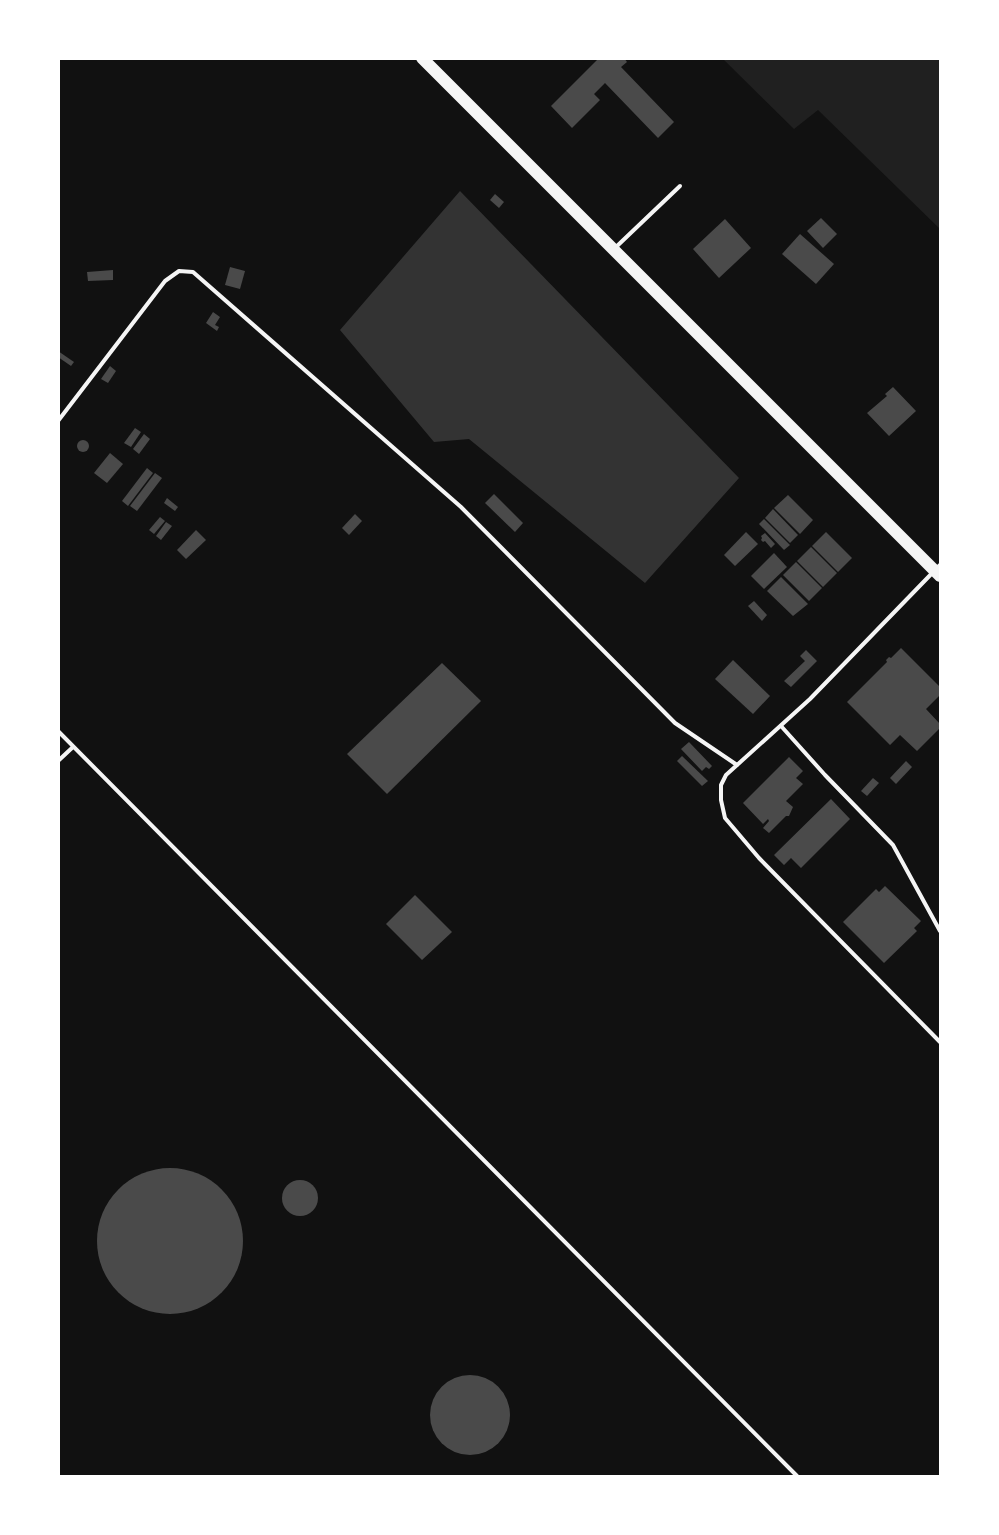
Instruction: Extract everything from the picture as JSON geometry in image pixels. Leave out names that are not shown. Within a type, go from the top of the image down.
[{"type":"main road","points":[[422,58],[613,250],[939,570]]},
{"type":"lane","points":[[613,250],[680,186]]},
{"type":"lane","points":[[58,421],[165,281],[179,271],[193,272],[460,507],[675,723],[737,765]]},
{"type":"lane","points":[[939,570],[810,699],[726,774],[721,785],[721,800],[724,818],[759,858],[940,1042]]},
{"type":"lane","points":[[781,726],[893,845],[940,931]]},
{"type":"lane","points":[[58,731],[797,1476]]},
{"type":"lane","points":[[58,761],[73,747]]},
{"type":"shaded area","points":[[723,59],[940,59],[940,229],[818,110],[794,129]]},
{"type":"shaded area","points":[[460,191],[739,478],[645,583],[469,439],[434,442],[340,330]]},
{"type":"building","points":[[599,58],[624,58],[627,62],[621,67],[674,122],[658,138],[605,83],[594,94],[600,100],[572,128],[551,106]]},
{"type":"building","points":[[495,194],[504,202],[499,208],[490,200]]},
{"type":"building","points":[[821,218],[837,234],[823,248],[807,231]]},
{"type":"building","points":[[725,219],[751,248],[719,278],[693,249]]},
{"type":"building","points":[[800,234],[834,264],[816,284],[782,254]]},
{"type":"building","points":[[230,267],[245,271],[240,289],[225,285]]},
{"type":"building","points":[[113,270],[113,280],[88,281],[87,272]]},
{"type":"building","points":[[213,312],[220,317],[215,325],[219,327],[217,331],[206,323]]},
{"type":"building","points":[[58,351],[74,362],[71,366],[58,357]]},
{"type":"building","points":[[110,366],[116,371],[108,383],[101,379]]},
{"type":"building","points":[[893,387],[916,411],[889,436],[867,413],[887,396],[885,394]]},
{"type":"building","points":[[135,428],[141,432],[131,447],[124,443]]},
{"type":"building","points":[[144,434],[150,439],[139,454],[133,449]]},
{"type":"building","points":[[85,440],[88,441],[88,451],[81,452],[78,451],[77,444],[78,441]]},
{"type":"building","points":[[110,453],[123,464],[107,483],[94,473]]},
{"type":"building","points":[[147,468],[153,473],[128,506],[122,501]]},
{"type":"building","points":[[155,473],[162,478],[137,511],[130,506]]},
{"type":"building","points":[[494,494],[523,523],[515,532],[485,503]]},
{"type":"building","points":[[788,495],[813,520],[800,534],[774,508]]},
{"type":"building","points":[[167,498],[178,507],[175,511],[164,503]]},
{"type":"building","points":[[773,509],[798,535],[790,543],[765,518]]},
{"type":"building","points":[[355,514],[362,521],[349,535],[342,528]]},
{"type":"building","points":[[160,517],[165,521],[154,534],[149,530]]},
{"type":"building","points":[[764,519],[790,545],[784,550],[759,524]]},
{"type":"building","points":[[166,522],[172,526],[161,540],[156,536]]},
{"type":"building","points":[[196,530],[206,540],[186,559],[177,550]]},
{"type":"building","points":[[746,532],[758,544],[735,566],[724,555]]},
{"type":"building","points":[[826,532],[852,558],[838,572],[812,546]]},
{"type":"building","points":[[765,533],[775,544],[771,548],[761,540],[761,536]]},
{"type":"building","points":[[811,547],[837,573],[823,587],[797,561]]},
{"type":"building","points":[[774,553],[787,567],[764,589],[751,576]]},
{"type":"building","points":[[796,562],[822,588],[809,601],[783,575]]},
{"type":"building","points":[[781,577],[808,604],[793,616],[767,591]]},
{"type":"building","points":[[754,601],[767,615],[762,621],[748,606]]},
{"type":"building","points":[[901,648],[940,687],[940,695],[926,709],[940,724],[940,728],[917,751],[900,735],[890,745],[847,702],[887,662],[889,657],[891,658]]},
{"type":"building","points":[[806,650],[817,661],[791,687],[784,681],[805,661],[800,656]]},
{"type":"building","points":[[733,660],[770,696],[753,714],[715,679]]},
{"type":"building","points":[[442,663],[481,701],[387,794],[347,754]]},
{"type":"building","points":[[689,742],[712,766],[709,769],[706,767],[702,771],[681,749]]},
{"type":"building","points":[[682,756],[708,781],[702,786],[677,761]]},
{"type":"building","points":[[789,757],[803,771],[796,778],[803,784],[786,801],[793,807],[789,816],[786,816],[769,833],[763,828],[769,821],[768,819],[763,824],[743,803]]},
{"type":"building","points":[[906,761],[912,767],[896,784],[890,778]]},
{"type":"building","points":[[873,778],[879,783],[867,796],[861,791]]},
{"type":"building","points":[[831,799],[850,819],[801,868],[791,858],[784,865],[774,855]]},
{"type":"building","points":[[885,886],[921,921],[914,928],[917,931],[884,963],[843,922],[876,889],[879,892]]},
{"type":"building","points":[[415,895],[452,932],[422,960],[386,924]]},
{"type":"building","points":[[170,1168],[198,1173],[222,1189],[238,1213],[243,1241],[238,1269],[222,1293],[198,1309],[170,1314],[142,1309],[118,1293],[102,1269],[97,1241],[102,1213],[118,1189],[142,1173]]},
{"type":"building","points":[[300,1180],[313,1185],[318,1198],[313,1211],[300,1216],[287,1211],[282,1198],[287,1185]]},
{"type":"building","points":[[470,1375],[485,1378],[498,1387],[507,1400],[510,1415],[507,1430],[498,1443],[485,1452],[470,1455],[455,1452],[442,1443],[433,1430],[430,1415],[433,1400],[442,1387],[455,1378]]}]
